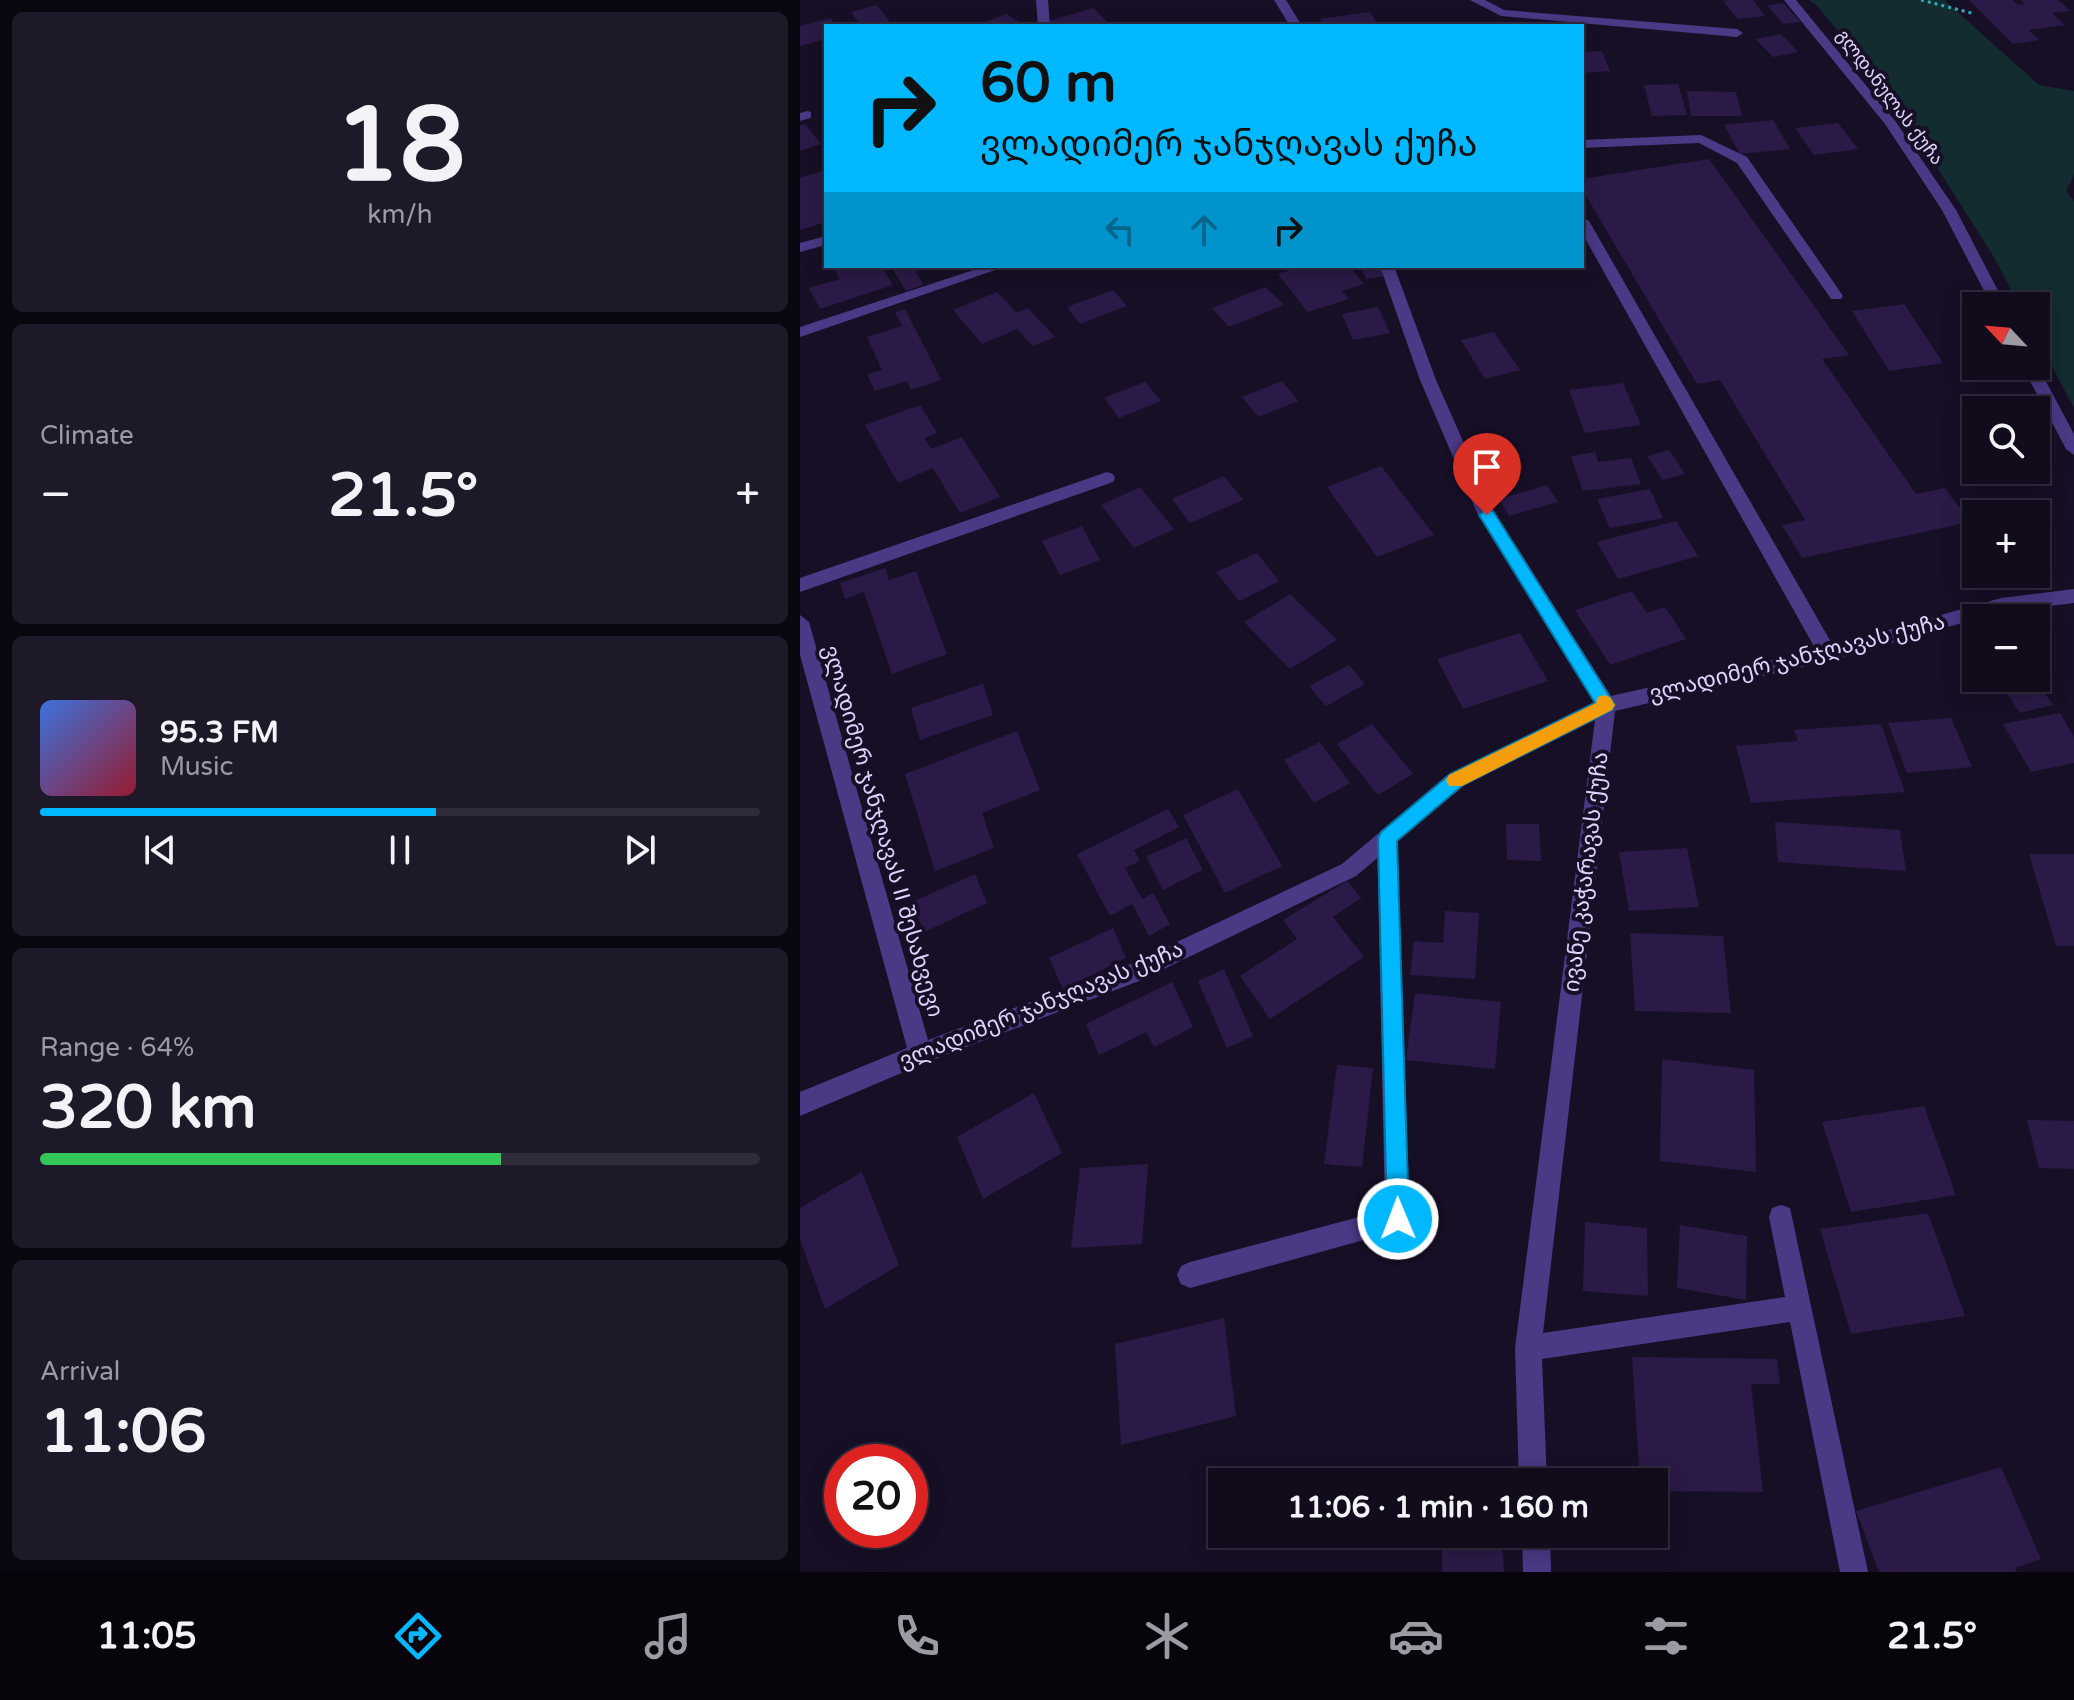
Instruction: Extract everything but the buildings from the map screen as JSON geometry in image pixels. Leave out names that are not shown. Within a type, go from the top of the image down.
[{"type":"street","points":[[1042,0],[1044,24]]},
{"type":"street","points":[[1280,0],[1295,24]]},
{"type":"street","points":[[1476,0],[1501,13],[1737,33]]},
{"type":"street","name":"გლდანულას ქუჩა","points":[[1790,0],[1890,122],[1949,210],[1992,292]]},
{"type":"street","points":[[1584,144],[1701,139],[1742,160],[1836,296]]},
{"type":"street","points":[[1584,225],[1828,654]]},
{"type":"street","points":[[800,248],[824,241]]},
{"type":"street","points":[[800,332],[994,268]]},
{"type":"street","points":[[1388,268],[1428,380],[1487,515],[1606,705]]},
{"type":"street","points":[[2037,380],[2074,449]]},
{"type":"street","points":[[800,585],[1107,478]]},
{"type":"street","name":"ვლადიმერ ჯანჯღავას ქუჩა","points":[[800,1104],[920,1054],[1131,974],[1349,870],[1456,780],[1606,705],[1828,654],[2001,605],[2074,596]]},
{"type":"street","name":"ვლადიმერ ჯანჯღავას II შესახვევი","points":[[800,622],[920,1054]]},
{"type":"street","name":"ივანე კაჭარავას ქუჩა","points":[[1532,1468],[1528,1348],[1606,705]]},
{"type":"street","points":[[1190,1275],[1398,1219],[1387,838]]},
{"type":"street","points":[[1781,1217],[1854,1572]]},
{"type":"street","points":[[1528,1348],[1800,1308]]},
{"type":"street","points":[[1536,1548],[1537,1572]]},
{"type":"path","points":[[1921,0],[1975,14]]},
{"type":"green space","points":[[1809,0],[1944,0],[2039,85],[2074,91],[2074,175],[2066,191],[2074,201],[2074,408],[2050,363],[2050,292],[2013,292],[1893,97]]},
{"type":"slow traffic","points":[[1455,780],[1606,705],[1604,702]]},
{"type":"route","points":[[1398,1219],[1392,920],[1387,838],[1456,780],[1606,705],[1487,515]]}]
